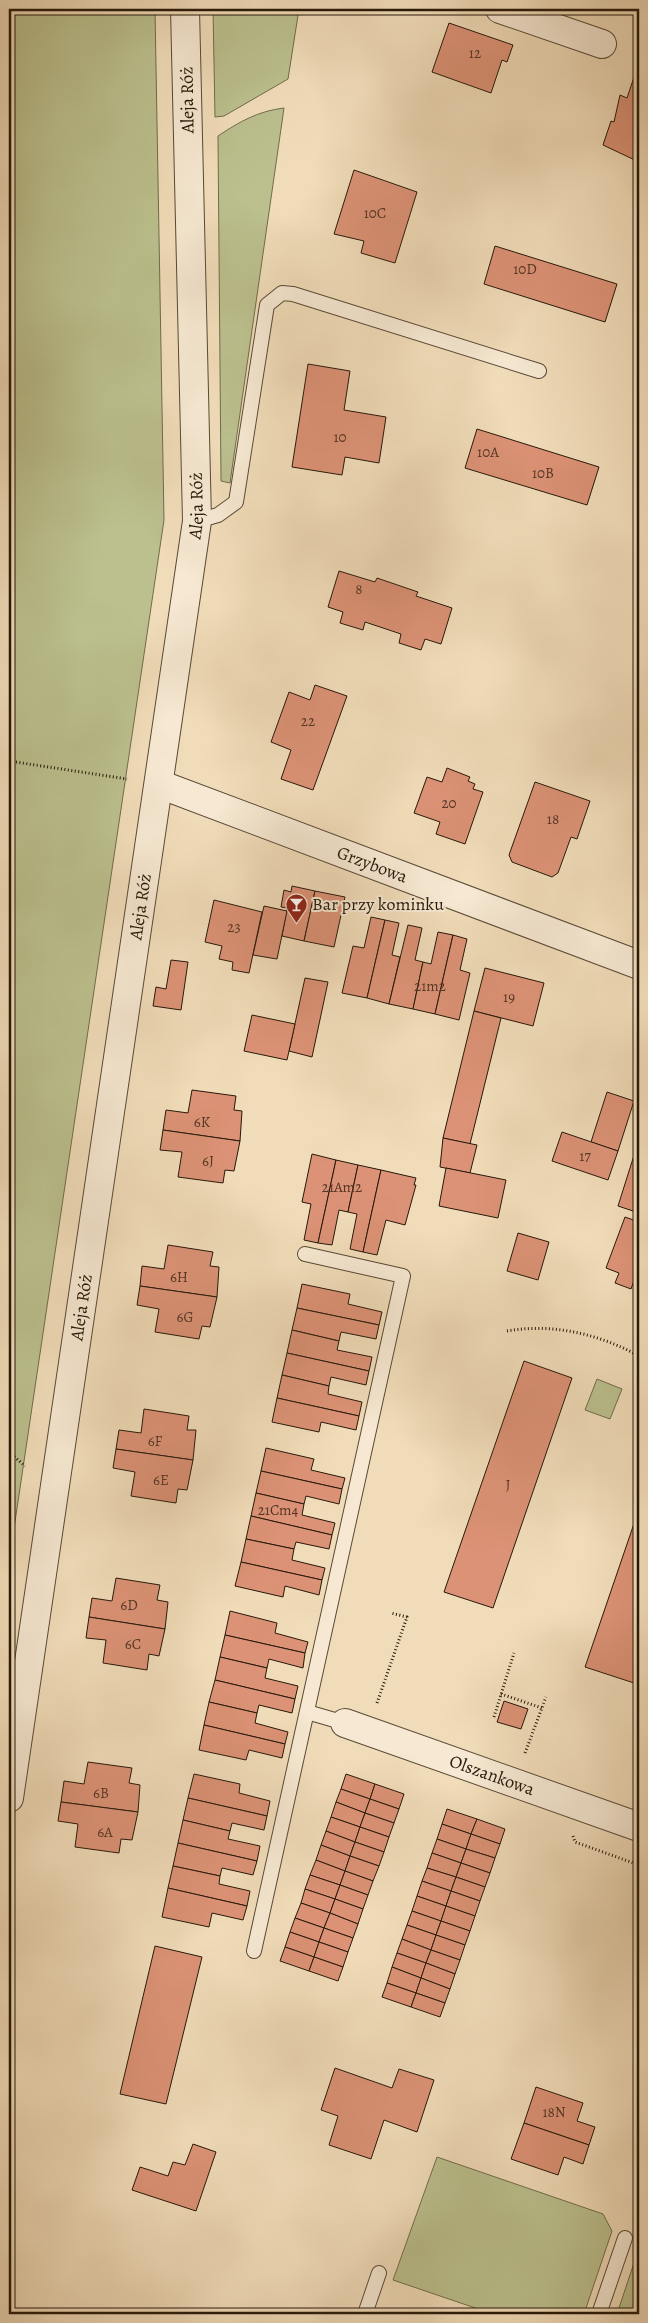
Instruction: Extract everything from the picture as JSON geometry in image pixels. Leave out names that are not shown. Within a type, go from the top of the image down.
[{"type":"street","name":"Aleja Róż","points":[[9,1798],[160,784],[197,521],[185,9]]},
{"type":"street","points":[[500,9],[602,44]]},
{"type":"street","name":"Grzybowa","points":[[160,784],[639,965]]},
{"type":"street","name":"Olszankowa","points":[[356,1726],[639,1827]]},
{"type":"lane","points":[[197,521],[218,515],[236,502],[267,305],[282,293],[293,294],[539,372]]},
{"type":"lane","points":[[254,1951],[403,1276],[305,1254]]},
{"type":"lane","points":[[307,1712],[356,1726]]},
{"type":"lane","points":[[599,2314],[625,2238]]},
{"type":"lane","points":[[365,2314],[379,2273]]},
{"type":"path","points":[[9,761],[160,784]]},
{"type":"path","points":[[507,1331],[531,1328],[561,1329],[592,1336],[639,1356]]},
{"type":"path","points":[[356,1726],[407,1617],[391,1613]]},
{"type":"path","points":[[494,1717],[514,1653]]},
{"type":"path","points":[[501,1694],[542,1708]]},
{"type":"path","points":[[514,1782],[546,1697]]},
{"type":"green space","points":[[9,9],[155,9],[164,520],[9,1562]]},
{"type":"green space","points":[[213,9],[299,9],[288,79],[224,116],[215,117]]},
{"type":"green space","points":[[284,108],[230,483],[221,481],[218,136],[249,118],[275,109]]},
{"type":"green space","points":[[597,1379],[622,1389],[610,1419],[585,1410]]},
{"type":"green space","points":[[437,2157],[603,2214],[612,2231],[584,2314],[493,2314],[393,2280]]},
{"type":"green space","points":[[639,2248],[639,2314],[617,2314]]},
{"type":"building","points":[[449,23],[513,45],[507,62],[502,60],[491,93],[432,72]]},
{"type":"building","points":[[634,77],[639,79],[639,162],[603,145],[611,121],[614,122],[620,95],[627,98]]},
{"type":"building","points":[[354,170],[417,192],[395,263],[361,253],[364,241],[334,234]]},
{"type":"building","points":[[495,246],[617,284],[605,322],[484,284]]},
{"type":"building","points":[[308,364],[350,371],[344,410],[386,417],[379,463],[345,457],[342,475],[292,467]]},
{"type":"building","points":[[477,429],[599,467],[587,505],[465,468]]},
{"type":"building","points":[[339,571],[375,582],[377,578],[418,592],[416,596],[452,608],[441,644],[425,639],[421,650],[399,643],[401,634],[365,622],[363,630],[340,623],[343,612],[328,607]]},
{"type":"building","points":[[315,685],[347,696],[313,790],[281,779],[291,750],[271,742],[289,692],[310,700]]},
{"type":"building","points":[[447,768],[470,777],[468,781],[475,784],[473,789],[483,792],[465,844],[436,834],[440,822],[414,813],[427,777],[442,782]]},
{"type":"building","points":[[535,782],[590,801],[577,839],[571,837],[558,873],[552,877],[512,862],[509,855]]},
{"type":"building","name":"Bar przy kominku","points":[[292,886],[315,891],[304,941],[282,936],[287,908],[281,907],[284,890],[291,892]]},
{"type":"building","points":[[315,891],[345,897],[334,947],[304,941]]},
{"type":"building","points":[[214,900],[262,912],[249,973],[232,970],[233,962],[219,959],[222,946],[205,942]]},
{"type":"building","points":[[264,906],[287,911],[277,959],[253,955]]},
{"type":"building","points":[[371,917],[385,920],[367,998],[342,993],[353,946],[364,948]]},
{"type":"building","points":[[385,920],[399,923],[392,955],[400,957],[389,1004],[367,998]]},
{"type":"building","points":[[408,925],[422,928],[415,960],[423,962],[413,1009],[389,1004]]},
{"type":"building","points":[[438,932],[453,935],[435,1014],[413,1009],[423,962],[431,964]]},
{"type":"building","points":[[453,935],[467,939],[460,970],[470,973],[459,1020],[435,1014]]},
{"type":"building","points":[[171,960],[188,962],[181,1010],[153,1006],[156,987],[166,989]]},
{"type":"building","points":[[485,968],[544,983],[533,1026],[474,1011]]},
{"type":"building","points":[[305,978],[328,982],[312,1057],[289,1051]]},
{"type":"building","points":[[474,1011],[501,1018],[470,1144],[443,1138]]},
{"type":"building","points":[[252,1015],[295,1024],[287,1060],[244,1051]]},
{"type":"building","points":[[192,1090],[236,1096],[234,1110],[242,1111],[240,1141],[163,1130],[166,1110],[188,1113]]},
{"type":"building","points":[[607,1092],[634,1101],[618,1151],[591,1142]]},
{"type":"building","points":[[163,1130],[240,1141],[234,1171],[225,1170],[223,1183],[178,1177],[182,1152],[160,1150]]},
{"type":"building","points":[[562,1132],[618,1151],[608,1180],[552,1161]]},
{"type":"building","points":[[443,1138],[477,1145],[470,1173],[440,1167]]},
{"type":"building","points":[[636,1149],[639,1150],[639,1213],[618,1206]]},
{"type":"building","points":[[312,1154],[336,1160],[318,1243],[304,1240],[311,1204],[302,1202]]},
{"type":"building","points":[[336,1160],[358,1165],[348,1212],[339,1210],[332,1245],[318,1243]]},
{"type":"building","points":[[358,1165],[381,1170],[363,1252],[350,1249],[357,1214],[348,1212]]},
{"type":"building","points":[[446,1168],[506,1180],[498,1218],[439,1206]]},
{"type":"building","points":[[381,1170],[416,1178],[414,1185],[416,1185],[405,1225],[386,1220],[377,1255],[363,1252]]},
{"type":"building","points":[[625,1217],[639,1222],[639,1267],[631,1289],[615,1283],[619,1273],[606,1268]]},
{"type":"building","points":[[518,1233],[549,1242],[538,1280],[507,1271]]},
{"type":"building","points":[[168,1245],[213,1252],[210,1266],[219,1267],[217,1297],[140,1286],[142,1266],[164,1269]]},
{"type":"building","points":[[302,1284],[350,1294],[348,1304],[382,1312],[379,1325],[297,1308]]},
{"type":"building","points":[[140,1286],[217,1297],[210,1327],[202,1326],[199,1339],[155,1332],[159,1309],[137,1305]]},
{"type":"building","points":[[297,1308],[379,1325],[376,1339],[341,1332],[339,1341],[292,1330]]},
{"type":"building","points":[[292,1330],[339,1341],[337,1350],[372,1357],[369,1371],[287,1353]]},
{"type":"building","points":[[287,1353],[369,1371],[366,1385],[331,1377],[329,1386],[282,1375]]},
{"type":"building","points":[[524,1361],[572,1378],[493,1608],[444,1592]]},
{"type":"building","points":[[282,1375],[329,1386],[328,1394],[362,1402],[359,1416],[277,1398]]},
{"type":"building","points":[[277,1398],[359,1416],[356,1430],[321,1422],[319,1432],[272,1422]]},
{"type":"building","points":[[144,1409],[189,1416],[187,1430],[196,1430],[193,1460],[116,1449],[119,1430],[141,1433]]},
{"type":"building","points":[[266,1448],[314,1459],[311,1470],[345,1478],[342,1489],[261,1471]]},
{"type":"building","points":[[116,1449],[193,1460],[187,1490],[178,1489],[176,1503],[131,1496],[135,1472],[113,1468]]},
{"type":"building","points":[[261,1471],[342,1489],[339,1504],[306,1496],[304,1504],[256,1493]]},
{"type":"building","points":[[256,1493],[304,1504],[302,1515],[335,1523],[332,1535],[251,1516]]},
{"type":"building","points":[[639,1509],[639,1667],[634,1683],[585,1667]]},
{"type":"building","points":[[251,1516],[332,1535],[329,1549],[296,1542],[294,1549],[246,1539]]},
{"type":"building","points":[[246,1539],[294,1549],[292,1560],[325,1568],[322,1580],[241,1562]]},
{"type":"building","points":[[241,1562],[322,1580],[319,1595],[285,1586],[283,1597],[235,1586]]},
{"type":"building","points":[[116,1578],[160,1585],[157,1600],[168,1602],[165,1629],[89,1617],[92,1598],[112,1601]]},
{"type":"building","points":[[230,1611],[277,1623],[275,1633],[308,1642],[305,1653],[225,1635]]},
{"type":"building","points":[[89,1617],[165,1629],[159,1656],[149,1654],[147,1670],[103,1663],[106,1640],[86,1638]]},
{"type":"building","points":[[225,1635],[305,1653],[303,1668],[269,1659],[267,1668],[220,1657]]},
{"type":"building","points":[[220,1657],[267,1668],[265,1678],[298,1686],[295,1699],[215,1680]]},
{"type":"building","points":[[215,1680],[295,1699],[292,1713],[259,1705],[257,1713],[209,1702]]},
{"type":"building","points":[[504,1701],[528,1709],[521,1729],[497,1722]]},
{"type":"building","points":[[209,1702],[257,1713],[255,1723],[288,1732],[285,1744],[204,1725]]},
{"type":"building","points":[[204,1725],[285,1744],[282,1758],[249,1750],[246,1760],[199,1750]]},
{"type":"building","points":[[88,1762],[132,1768],[129,1783],[140,1785],[138,1812],[61,1802],[64,1781],[84,1784]]},
{"type":"building","points":[[194,1774],[240,1784],[239,1793],[270,1801],[267,1816],[188,1798]]},
{"type":"building","points":[[346,1774],[375,1784],[370,1799],[341,1789]]},
{"type":"building","points":[[375,1784],[404,1794],[399,1809],[370,1799]]},
{"type":"building","points":[[341,1789],[370,1799],[365,1813],[336,1802]]},
{"type":"building","points":[[188,1798],[267,1816],[264,1830],[232,1823],[230,1831],[183,1820]]},
{"type":"building","points":[[370,1799],[399,1809],[394,1823],[365,1813]]},
{"type":"building","points":[[61,1802],[138,1812],[132,1840],[121,1839],[119,1853],[75,1847],[78,1824],[58,1821]]},
{"type":"building","points":[[336,1802],[365,1813],[360,1827],[331,1817]]},
{"type":"building","points":[[447,1809],[477,1819],[471,1834],[442,1824]]},
{"type":"building","points":[[365,1813],[394,1823],[389,1837],[360,1827]]},
{"type":"building","points":[[331,1817],[360,1827],[355,1842],[326,1831]]},
{"type":"building","points":[[477,1819],[505,1829],[500,1844],[471,1834]]},
{"type":"building","points":[[183,1820],[230,1831],[228,1839],[260,1846],[257,1861],[178,1843]]},
{"type":"building","points":[[442,1824],[471,1834],[466,1849],[437,1839]]},
{"type":"building","points":[[360,1827],[389,1837],[384,1852],[355,1842]]},
{"type":"building","points":[[326,1831],[355,1842],[350,1856],[321,1845]]},
{"type":"building","points":[[471,1834],[500,1844],[495,1858],[466,1849]]},
{"type":"building","points":[[437,1839],[466,1849],[461,1863],[432,1853]]},
{"type":"building","points":[[355,1842],[384,1852],[379,1866],[350,1856]]},
{"type":"building","points":[[178,1843],[257,1861],[253,1875],[222,1868],[220,1876],[173,1866]]},
{"type":"building","points":[[321,1845],[350,1856],[345,1871],[316,1860]]},
{"type":"building","points":[[466,1849],[495,1858],[490,1873],[461,1863]]},
{"type":"building","points":[[432,1853],[461,1863],[456,1877],[427,1868]]},
{"type":"building","points":[[350,1856],[379,1866],[373,1881],[345,1871]]},
{"type":"building","points":[[316,1860],[345,1871],[340,1885],[310,1875]]},
{"type":"building","points":[[461,1863],[490,1873],[485,1887],[456,1877]]},
{"type":"building","points":[[173,1866],[220,1876],[219,1884],[250,1891],[247,1906],[168,1888]]},
{"type":"building","points":[[427,1868],[456,1877],[451,1891],[422,1881]]},
{"type":"building","points":[[345,1871],[373,1881],[368,1895],[340,1885]]},
{"type":"building","points":[[310,1875],[340,1885],[335,1899],[305,1889]]},
{"type":"building","points":[[456,1877],[485,1887],[480,1901],[451,1891]]},
{"type":"building","points":[[422,1881],[451,1891],[446,1906],[417,1896]]},
{"type":"building","points":[[340,1885],[368,1895],[363,1909],[335,1899]]},
{"type":"building","points":[[168,1888],[247,1906],[243,1920],[212,1913],[209,1927],[162,1917]]},
{"type":"building","points":[[305,1889],[335,1899],[330,1913],[301,1903]]},
{"type":"building","points":[[451,1891],[480,1901],[475,1916],[446,1906]]},
{"type":"building","points":[[417,1896],[446,1906],[441,1921],[412,1911]]},
{"type":"building","points":[[335,1899],[363,1909],[358,1924],[330,1913]]},
{"type":"building","points":[[301,1903],[330,1913],[324,1928],[295,1918]]},
{"type":"building","points":[[446,1906],[475,1916],[470,1931],[441,1921]]},
{"type":"building","points":[[412,1911],[441,1921],[436,1935],[407,1925]]},
{"type":"building","points":[[330,1913],[358,1924],[353,1938],[324,1928]]},
{"type":"building","points":[[295,1918],[324,1928],[319,1942],[290,1932]]},
{"type":"building","points":[[441,1921],[470,1931],[465,1945],[436,1935]]},
{"type":"building","points":[[407,1925],[436,1935],[431,1950],[402,1939]]},
{"type":"building","points":[[324,1928],[353,1938],[348,1952],[319,1942]]},
{"type":"building","points":[[290,1932],[319,1942],[314,1957],[285,1947]]},
{"type":"building","points":[[436,1935],[465,1945],[460,1960],[431,1950]]},
{"type":"building","points":[[402,1939],[431,1950],[426,1963],[397,1953]]},
{"type":"building","points":[[319,1942],[348,1952],[343,1967],[314,1957]]},
{"type":"building","points":[[155,1946],[202,1957],[166,2104],[120,2094]]},
{"type":"building","points":[[285,1947],[314,1957],[309,1971],[280,1961]]},
{"type":"building","points":[[431,1950],[460,1960],[455,1974],[426,1963]]},
{"type":"building","points":[[397,1953],[426,1963],[421,1978],[392,1967]]},
{"type":"building","points":[[314,1957],[343,1967],[338,1981],[309,1971]]},
{"type":"building","points":[[426,1963],[455,1974],[450,1989],[421,1978]]},
{"type":"building","points":[[392,1967],[421,1978],[416,1993],[387,1983]]},
{"type":"building","points":[[421,1978],[450,1989],[445,2003],[416,1993]]},
{"type":"building","points":[[387,1983],[416,1993],[411,2007],[382,1997]]},
{"type":"building","points":[[416,1993],[445,2003],[440,2017],[411,2007]]},
{"type":"building","points":[[335,2068],[392,2088],[399,2069],[434,2080],[417,2132],[384,2120],[371,2159],[329,2145],[338,2116],[321,2110]]},
{"type":"building","points":[[536,2087],[583,2103],[577,2121],[595,2127],[589,2145],[524,2123]]},
{"type":"building","points":[[524,2123],[589,2145],[583,2164],[564,2157],[558,2175],[511,2159]]},
{"type":"building","points":[[193,2144],[216,2152],[196,2211],[132,2190],[140,2167],[168,2176],[173,2162],[185,2165]]},
{"type":"place","name":"Bar przy kominku","points":[[296,923]]}]
